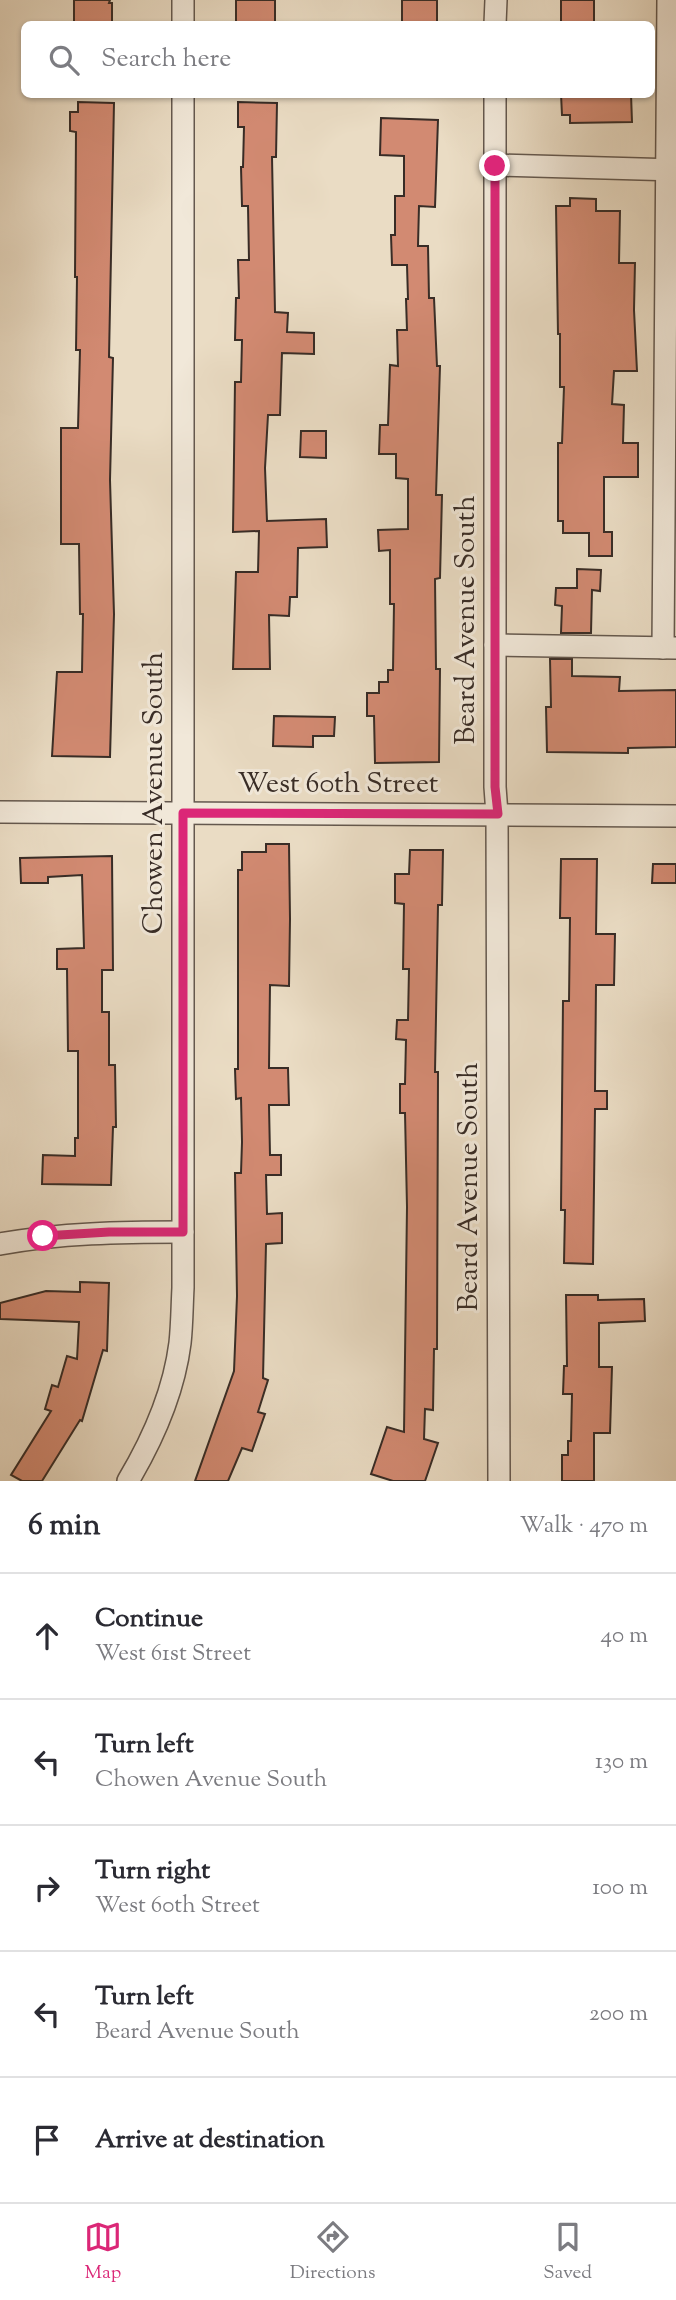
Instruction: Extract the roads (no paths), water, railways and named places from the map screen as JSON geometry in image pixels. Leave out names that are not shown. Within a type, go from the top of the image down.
[{"type":"street","points":[[183,0],[183,21]]},
{"type":"street","points":[[495,0],[495,21]]},
{"type":"street","points":[[495,645],[669,648],[671,169],[668,0]]},
{"type":"street","name":"Chowen Avenue South","points":[[128,1481],[144,1454],[166,1402],[179,1346],[183,1288],[183,98]]},
{"type":"street","name":"Beard Avenue South","points":[[495,98],[499,1481]]},
{"type":"street","points":[[495,166],[671,169]]},
{"type":"street","name":"West 60th Street","points":[[0,812],[676,816]]},
{"type":"street","points":[[0,1244],[43,1236],[109,1232],[183,1232]]}]
